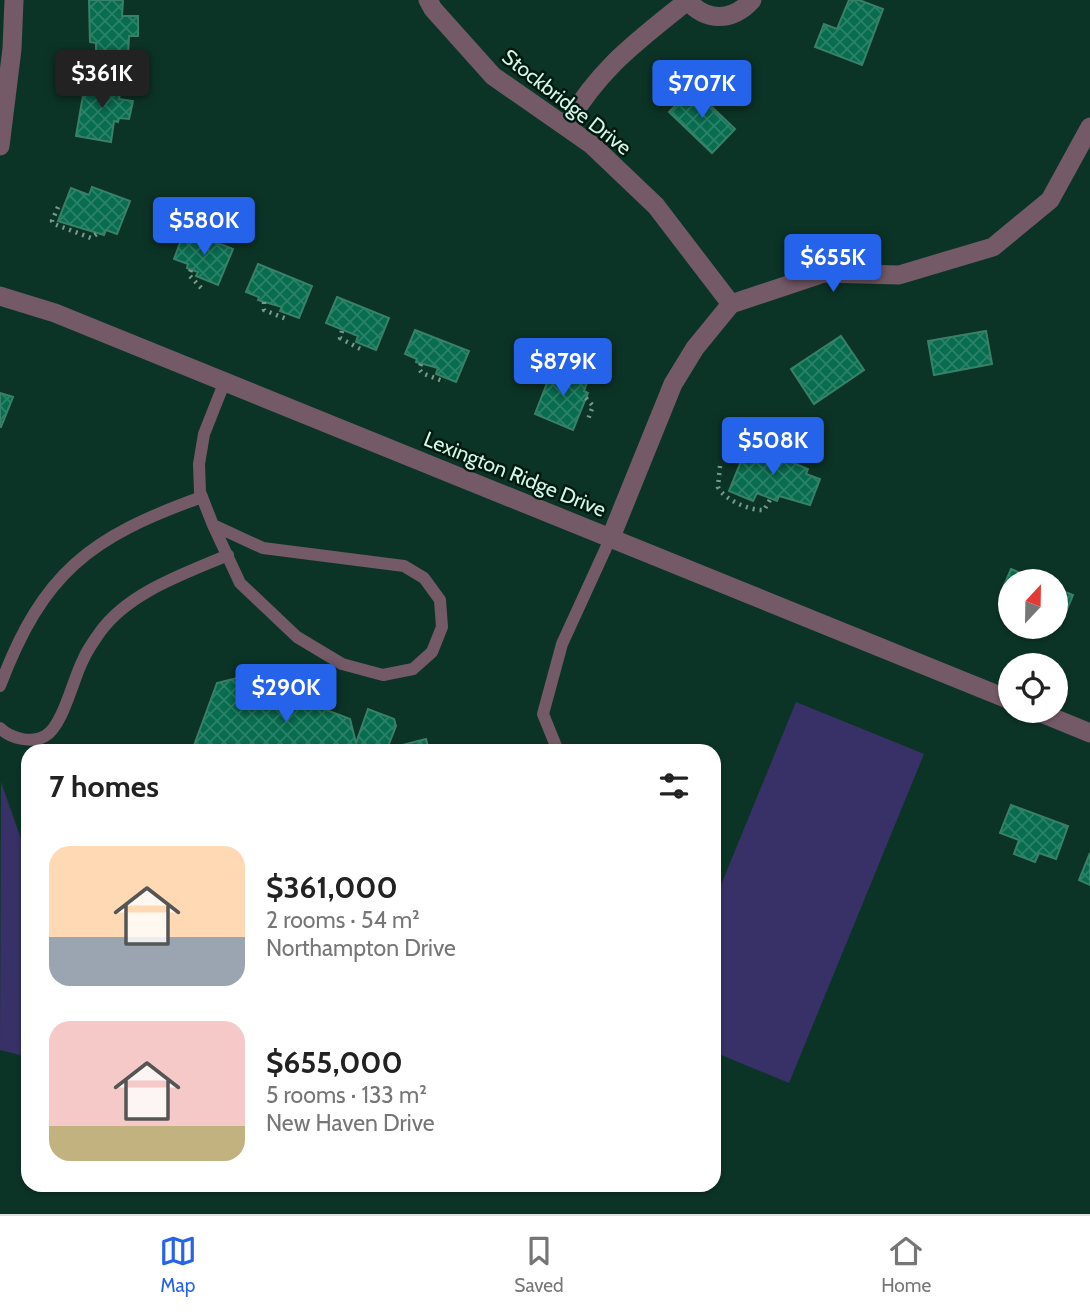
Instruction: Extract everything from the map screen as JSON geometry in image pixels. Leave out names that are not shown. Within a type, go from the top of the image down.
[{"type":"street","points":[[0,146],[12,49],[14,0]]},
{"type":"street","name":"Stockbridge Drive","points":[[428,0],[493,76],[592,145],[656,206],[731,304]]},
{"type":"street","points":[[566,125],[588,89],[612,62],[687,0],[696,10],[719,18],[743,10],[752,0]]},
{"type":"street","points":[[611,537],[673,384],[695,348],[731,304],[824,273],[899,275],[993,247],[1050,200],[1090,127]]},
{"type":"street","name":"Lexington Ridge Drive","points":[[0,296],[55,313],[225,381],[998,696]]},
{"type":"street","points":[[1066,723],[1090,733]]},
{"type":"lane","points":[[213,525],[262,548],[404,566],[424,578],[440,600],[442,627],[432,652],[413,669],[383,675],[342,664],[297,637],[240,583],[213,525],[202,497],[199,464],[204,434],[225,381]]},
{"type":"lane","points":[[0,686],[13,652],[41,599],[62,573],[103,542],[157,513],[202,497]]},
{"type":"lane","points":[[555,744],[543,714],[562,644],[611,537]]},
{"type":"lane","points":[[0,728],[5,733],[26,740],[45,736],[57,723],[83,660],[102,630],[130,604],[168,580],[228,555]]},
{"type":"path","points":[[58,207],[52,221],[54,224],[91,239],[98,233]]},
{"type":"path","points":[[191,270],[189,275],[204,291]]},
{"type":"path","points":[[264,302],[264,310],[289,320]]},
{"type":"path","points":[[342,331],[340,338],[364,351]]},
{"type":"path","points":[[421,364],[422,373],[445,382]]},
{"type":"path","points":[[586,398],[593,406],[587,422]]},
{"type":"path","points":[[720,466],[718,487],[726,497],[758,510],[764,510],[771,498]]},
{"type":"shaded area","points":[[796,702],[924,754],[789,1083],[721,1055],[721,885]]},
{"type":"shaded area","points":[[1,782],[21,839],[21,1055],[0,1050]]},
{"type":"building","points":[[89,0],[123,0],[122,16],[138,16],[138,36],[129,36],[128,56],[96,55],[96,43],[90,42]]},
{"type":"building","points":[[849,0],[859,0],[883,9],[862,65],[815,47],[824,24],[837,29]]},
{"type":"building","points":[[86,78],[122,84],[119,99],[133,101],[129,119],[119,118],[118,122],[114,121],[111,142],[76,136]]},
{"type":"building","points":[[692,88],[735,129],[712,153],[669,112]]},
{"type":"building","points":[[92,187],[130,201],[117,234],[106,230],[104,235],[58,221],[71,188],[89,195]]},
{"type":"building","points":[[185,230],[233,249],[218,285],[196,276],[198,272],[187,268],[188,264],[174,259]]},
{"type":"building","points":[[258,264],[312,286],[299,318],[280,311],[282,307],[258,300],[259,297],[246,292]]},
{"type":"building","points":[[337,297],[389,318],[376,350],[356,342],[358,336],[326,323]]},
{"type":"building","points":[[415,330],[469,351],[456,382],[436,374],[438,368],[416,362],[417,359],[405,354]]},
{"type":"building","points":[[986,331],[992,364],[934,375],[928,341]]},
{"type":"building","points":[[841,336],[864,370],[814,404],[791,369]]},
{"type":"building","points":[[554,365],[588,380],[584,391],[588,393],[573,430],[535,414]]},
{"type":"building","points":[[0,393],[13,397],[1,427],[0,427]]},
{"type":"building","points":[[777,445],[790,451],[786,460],[808,469],[806,474],[820,479],[810,505],[779,496],[777,501],[757,493],[753,501],[729,491],[742,459],[746,460],[752,446],[773,454]]},
{"type":"building","points":[[1068,593],[1073,595],[1068,607]]},
{"type":"building","points":[[241,677],[350,719],[356,743],[368,709],[394,719],[396,726],[389,744],[195,744],[217,683]]},
{"type":"building","points":[[426,739],[427,744],[406,744]]},
{"type":"building","points":[[1011,805],[1068,826],[1056,859],[1039,853],[1035,862],[1014,854],[1019,840],[1000,833]]},
{"type":"building","points":[[1090,853],[1090,885],[1079,880]]}]
